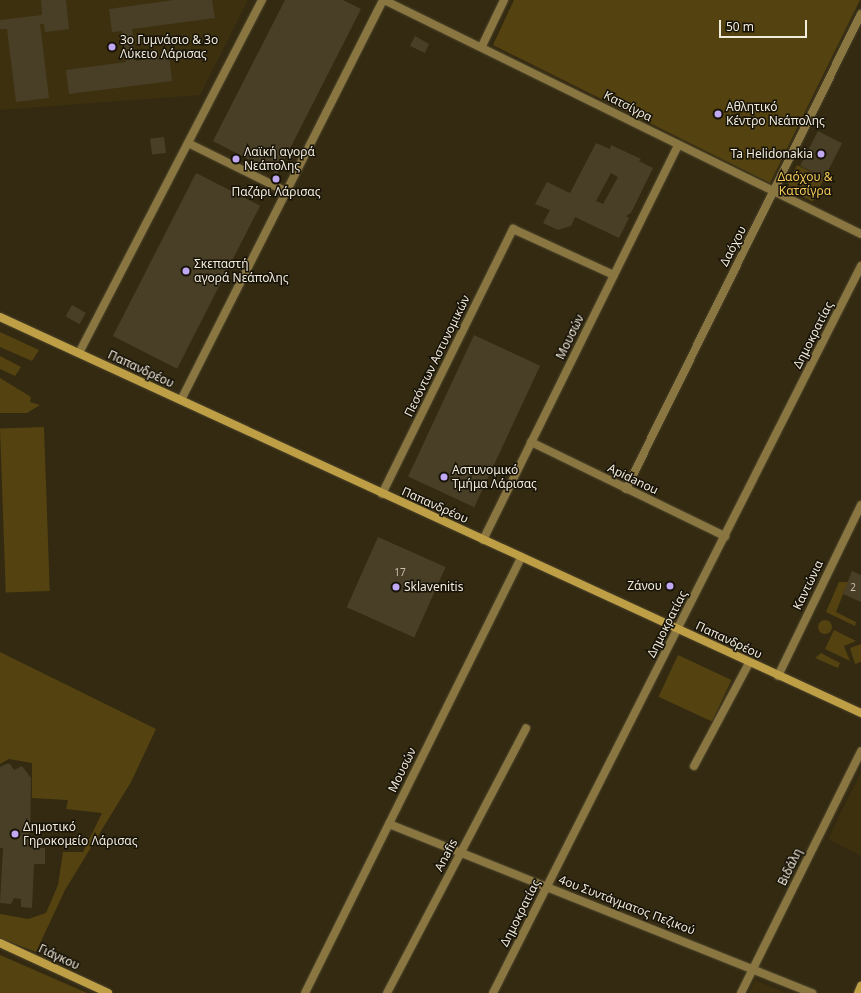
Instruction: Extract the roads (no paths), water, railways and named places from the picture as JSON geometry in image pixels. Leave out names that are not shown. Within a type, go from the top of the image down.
[{"type":"street","points":[[79,354],[262,0]]},
{"type":"street","points":[[181,400],[285,191],[383,0]]},
{"type":"street","name":"Κατσίγρα","points":[[383,0],[482,46],[678,145],[861,234]]},
{"type":"street","points":[[482,46],[504,0]]},
{"type":"street","name":"Δαόχου","points":[[626,489],[861,14]]},
{"type":"street","points":[[188,143],[285,191]]},
{"type":"street","name":"Μουσών","points":[[483,540],[678,145]]},
{"type":"street","name":"Πεσόντων Αστυνομικών","points":[[382,494],[513,229],[614,275]]},
{"type":"street","name":"Δημοκρατίας","points":[[493,993],[861,266]]},
{"type":"street","name":"Παπανδρέου","points":[[0,316],[382,494],[861,713]]},
{"type":"street","name":"Apidanou","points":[[531,442],[725,536]]},
{"type":"street","name":"Καντώνια","points":[[778,676],[861,505]]},
{"type":"street","name":"Μουσών","points":[[305,993],[520,557]]},
{"type":"street","points":[[694,766],[749,663]]},
{"type":"street","name":"Anafis","points":[[387,993],[526,728]]},
{"type":"street","name":"Βιδάλη","points":[[741,993],[861,751]]},
{"type":"street","name":"4ου Συντάγματος Πεζικού","points":[[389,824],[753,968],[812,993]]},
{"type":"street","name":"Γιάγκου","points":[[0,943],[108,993]]},
{"type":"street","points":[[858,993],[861,986]]},
{"type":"place","name":"3ο Γυμνάσιο & 3ο Λύκειο Λάρισας","points":[[112,47]]},
{"type":"place","name":"Αθλητικό Κέντρο Νεάπολης","points":[[718,114]]},
{"type":"place","name":"Ta Helidonakia","points":[[821,154]]},
{"type":"place","name":"Λαϊκή αγορά Νεάπολης","points":[[236,159]]},
{"type":"place","name":"Παζάρι Λάρισας","points":[[276,179]]},
{"type":"place","name":"Σκεπαστή αγορά Νεάπολης","points":[[186,271]]},
{"type":"place","name":"Αστυνομικό Τμήμα Λάρισας","points":[[444,477]]},
{"type":"place","name":"Ζάνου","points":[[670,586]]},
{"type":"place","name":"Sklavenitis","points":[[396,587]]},
{"type":"place","name":"Δημοτικό Γηροκομείο Λάρισας","points":[[15,834]]},
{"type":"park label","name":"Δαόχου & Κατσίγρα","points":[[805,184]]}]
